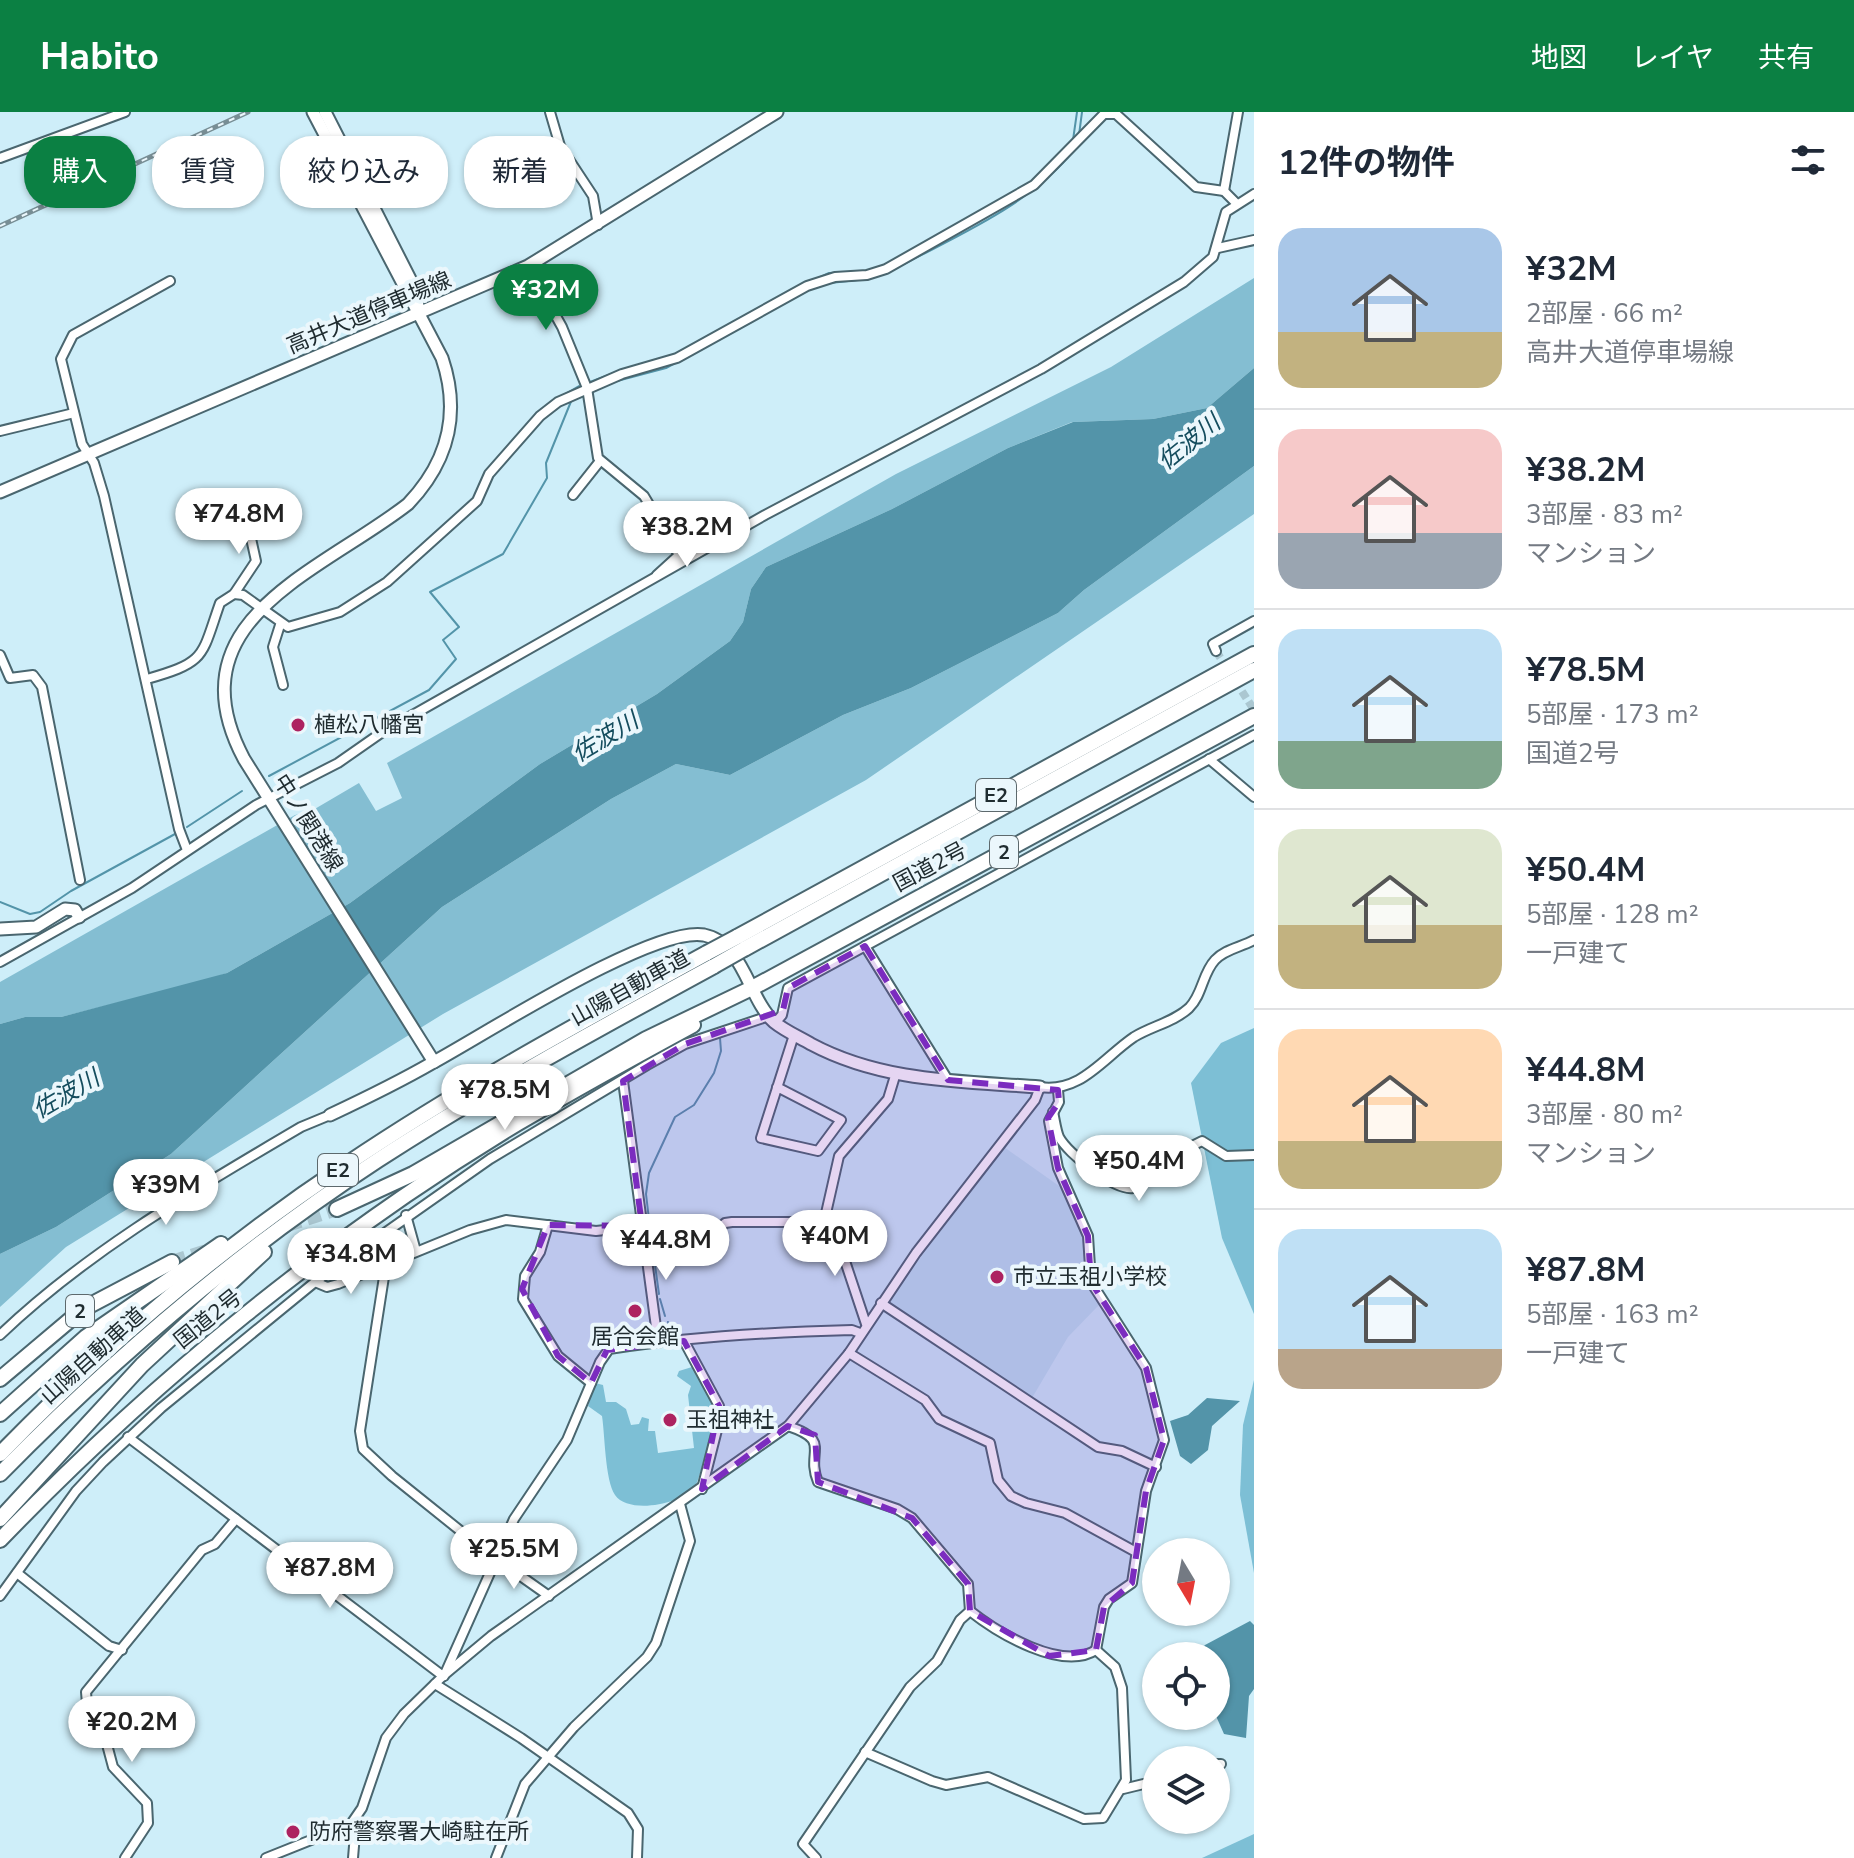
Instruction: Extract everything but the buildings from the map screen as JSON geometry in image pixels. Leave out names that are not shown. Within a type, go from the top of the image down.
[{"type":"highway","name":"山陽自動車道","points":[[9,1451],[190,1298],[376,1161],[711,960],[1254,654]]},
{"type":"highway","name":"山陽自動車道","points":[[741,943],[1254,670]]},
{"type":"highway","name":"国道2号","points":[[337,1209],[413,1174],[607,1060],[754,987],[1254,716]]},
{"type":"highway","name":"山陽自動車道","points":[[0,1474],[9,1451],[119,1340],[232,1246],[301,1195],[476,1083],[711,960]]},
{"type":"highway","name":"国道2号","points":[[0,1540],[104,1438],[181,1369],[332,1249],[517,1124],[739,999],[754,987]]},
{"type":"highway","points":[[0,1519],[169,1338],[250,1263],[376,1161]]},
{"type":"highway","points":[[0,1414],[50,1367],[133,1303],[272,1209],[301,1195]]},
{"type":"highway","name":"2","points":[[0,1379],[83,1309],[172,1262]]},
{"type":"main road","name":"中ノ関港線","points":[[313,112],[404,292],[420,314]]},
{"type":"main road","name":"中ノ関港線","points":[[325,112],[414,287],[420,314],[449,379],[451,423],[441,462],[428,484],[408,504],[260,608],[241,630],[233,647],[225,695],[233,739],[434,1062]]},
{"type":"main road","name":"高井大道停車場線","points":[[0,492],[528,266],[777,112]]},
{"type":"main road","points":[[0,929],[36,927],[65,909],[75,910],[79,917]]},
{"type":"main road","points":[[330,1115],[434,1062],[573,983],[676,938],[694,935],[714,939],[730,952],[772,1019],[794,1035],[843,1061],[895,1076],[1040,1087]]},
{"type":"street","points":[[0,158],[125,112]]},
{"type":"street","points":[[550,112],[560,146],[593,196],[598,225]]},
{"type":"street","points":[[1224,191],[1238,112]]},
{"type":"street","points":[[234,594],[260,608],[280,625],[298,626],[340,612],[371,595],[477,501],[489,474],[540,416],[587,388],[677,358],[823,279],[867,275],[886,269],[1007,203],[1048,173],[1104,114],[1116,114],[1196,187],[1224,191],[1237,204]]},
{"type":"street","points":[[0,962],[132,888],[268,798],[316,778],[381,733],[652,582],[765,515],[1041,369],[1184,282],[1206,266],[1218,248],[1226,212],[1254,194]]},
{"type":"street","points":[[1218,248],[1254,240]]},
{"type":"street","points":[[528,266],[562,327],[587,388],[600,461],[644,496],[679,555]]},
{"type":"street","points":[[170,281],[73,335],[61,359],[82,444],[89,454],[104,496],[187,850]]},
{"type":"street","points":[[0,431],[74,413]]},
{"type":"street","points":[[573,495],[600,461]]},
{"type":"street","points":[[147,679],[200,657],[210,639],[220,603],[234,594],[256,561],[246,516]]},
{"type":"street","points":[[652,582],[679,555],[715,545]]},
{"type":"street","points":[[1216,651],[1213,644],[1254,621]]},
{"type":"street","points":[[280,625],[273,647],[283,685]]},
{"type":"street","points":[[0,655],[10,678],[33,675],[42,687],[80,880]]},
{"type":"street","points":[[0,1596],[76,1491],[128,1437],[315,1282],[406,1215],[490,1159],[685,1044],[782,1015],[788,988],[1254,735]]},
{"type":"street","points":[[1209,759],[1254,797]]},
{"type":"street","points":[[266,1858],[351,1824],[362,1808],[386,1738],[404,1714],[443,1676],[491,1636],[788,1426],[849,1353],[881,1303],[1035,1100],[1040,1087],[1058,1090],[1102,1065],[1133,1038],[1185,1011],[1199,996],[1213,961],[1253,942]]},
{"type":"street","points":[[865,946],[948,1080]]},
{"type":"street","points":[[777,1087],[841,1120],[818,1151],[761,1138],[777,1087],[794,1035]]},
{"type":"street","points":[[824,1222],[839,1156],[888,1099],[895,1076]]},
{"type":"street","points":[[623,1081],[658,1342]]},
{"type":"street","points":[[1058,1090],[1059,1102],[1049,1121],[1058,1168],[1088,1236],[1091,1282],[1150,1377],[1164,1440],[1146,1491],[1132,1583],[1109,1599],[1104,1607],[1096,1650]]},
{"type":"street","points":[[1053,1111],[1058,1135],[1068,1149],[1115,1185],[1129,1190],[1147,1162],[1183,1167],[1192,1146],[1202,1141],[1226,1156],[1254,1155]]},
{"type":"street","points":[[0,1335],[50,1290],[110,1244],[301,1127],[330,1115]]},
{"type":"street","points":[[406,1215],[416,1251]]},
{"type":"street","points":[[315,1282],[327,1287],[338,1284],[416,1251],[506,1220],[596,1231],[642,1226]]},
{"type":"street","points":[[645,1247],[708,1240],[725,1223],[732,1222],[824,1222],[837,1237],[866,1324]]},
{"type":"street","points":[[548,1225],[540,1252],[522,1283],[523,1299],[558,1356],[591,1383]]},
{"type":"street","points":[[386,1264],[360,1431],[363,1449],[437,1514],[549,1596]]},
{"type":"street","points":[[881,1303],[1098,1447],[1122,1451],[1156,1467]]},
{"type":"street","points":[[443,1676],[514,1519],[567,1440],[609,1349],[794,1331],[852,1330],[860,1333]]},
{"type":"street","points":[[684,1341],[719,1406],[717,1430],[702,1489]]},
{"type":"street","points":[[849,1353],[925,1400],[939,1419],[990,1443],[998,1480],[1011,1496],[1065,1513],[1136,1552]]},
{"type":"street","points":[[788,1426],[810,1433],[815,1441],[818,1482],[897,1509],[912,1518],[968,1584],[970,1611]]},
{"type":"street","points":[[128,1437],[443,1676]]},
{"type":"street","points":[[496,1858],[521,1791],[548,1756],[647,1657],[656,1643],[690,1541],[680,1504]]},
{"type":"street","points":[[125,1858],[148,1823],[147,1803],[113,1767],[101,1722],[86,1698],[89,1685],[122,1650],[202,1550],[215,1544],[236,1519]]},
{"type":"street","points":[[17,1573],[109,1646],[122,1650]]},
{"type":"street","points":[[970,1611],[1049,1656],[1065,1658],[1096,1650]]},
{"type":"street","points":[[816,1858],[803,1844],[827,1814],[910,1687],[937,1661],[960,1620],[970,1611]]},
{"type":"street","points":[[865,1752],[946,1785],[988,1777],[1095,1821],[1103,1818],[1126,1780],[1122,1688],[1115,1667],[1096,1650]]},
{"type":"street","points":[[435,1684],[548,1756],[636,1821],[637,1858]]},
{"type":"street","points":[[1123,1789],[1142,1784]]},
{"type":"street","points":[[351,1824],[355,1834],[353,1858]]},
{"type":"highlighted area","points":[[865,946],[948,1080],[1058,1090],[1059,1102],[1048,1118],[1058,1168],[1088,1236],[1091,1282],[1146,1368],[1164,1440],[1146,1491],[1132,1583],[1104,1607],[1096,1650],[1049,1656],[970,1611],[968,1584],[912,1518],[818,1482],[815,1435],[788,1426],[702,1489],[719,1406],[684,1341],[607,1350],[591,1383],[558,1356],[522,1289],[548,1225],[642,1226],[623,1081],[685,1044],[783,1010],[788,988]]},
{"type":"shaded area","points":[[1254,278],[1254,368],[1207,408],[1153,419],[1072,422],[1008,448],[892,509],[766,567],[751,589],[743,622],[730,641],[657,694],[540,764],[350,903],[227,973],[207,980],[61,1017],[25,1017],[0,1024],[0,982],[295,815],[313,810],[359,783],[376,811],[402,798],[387,763],[896,474],[1111,367]]},
{"type":"shaded area","points":[[1254,466],[1254,514],[866,780],[443,1014],[66,1247],[0,1307],[0,1254],[56,1227],[171,1154],[442,907],[611,799],[676,764],[730,775],[843,715],[911,688],[1058,613],[1084,590]]},
{"type":"shaded area","points":[[1254,1028],[1254,1314],[1222,1238],[1191,1083],[1221,1043]]},
{"type":"shaded area","name":"市立玉祖小学校","points":[[1004,1147],[1062,1188],[1083,1232],[1089,1283],[1099,1305],[1068,1337],[1032,1398],[887,1302]]},
{"type":"shaded area","points":[[692,1367],[715,1404],[708,1446],[695,1487],[679,1498],[655,1505],[632,1505],[622,1501],[615,1495],[609,1479],[602,1416],[588,1406],[595,1383],[603,1385],[606,1402],[616,1402],[626,1409],[631,1425],[639,1424],[642,1417],[649,1419],[648,1431],[655,1431],[658,1453],[694,1448],[688,1395],[691,1386],[677,1376],[679,1371]]},
{"type":"shaded area","points":[[1254,1380],[1254,1573],[1240,1495],[1243,1425]]},
{"type":"shaded area","points":[[1254,1834],[1254,1858],[1202,1858]]},
{"type":"water","name":"佐波川","points":[[1254,368],[1254,466],[1084,590],[1058,613],[911,688],[843,715],[730,775],[676,764],[611,799],[442,907],[171,1154],[56,1227],[0,1254],[0,1024],[25,1017],[61,1017],[227,973],[350,903],[540,764],[657,694],[730,641],[743,622],[751,589],[766,567],[892,509],[1008,448],[1073,422],[1153,419],[1207,408]]},
{"type":"water","points":[[1207,1398],[1240,1401],[1212,1426],[1208,1450],[1191,1464],[1180,1456],[1170,1421],[1188,1415]]},
{"type":"water","points":[[1250,1621],[1254,1625],[1254,1689],[1249,1696],[1246,1738],[1224,1734],[1222,1730],[1230,1730],[1230,1642],[1211,1642]]},
{"type":"waterway","points":[[1073,140],[1077,112]]},
{"type":"waterway","points":[[1079,135],[1082,112]]},
{"type":"waterway","points":[[830,283],[867,279],[891,271],[990,219],[1036,188],[1075,149]]},
{"type":"waterway","points":[[899,257],[966,219]]},
{"type":"waterway","points":[[790,291],[829,273],[856,272]]},
{"type":"waterway","points":[[617,381],[666,368],[753,321]]},
{"type":"waterway","points":[[590,382],[619,371]]},
{"type":"waterway","points":[[560,397],[579,386]]},
{"type":"waterway","points":[[269,776],[429,690],[456,659],[443,640],[459,627],[430,592],[503,554],[547,478],[546,463],[572,399]]},
{"type":"waterway","points":[[187,827],[242,791]]},
{"type":"waterway","points":[[0,902],[30,914],[40,912],[71,891],[175,834]]},
{"type":"waterway","points":[[652,1245],[646,1194],[649,1173],[675,1117],[694,1105],[714,1073],[721,1051],[720,1038]]},
{"type":"waterway","points":[[653,1251],[659,1294]]},
{"type":"waterway","points":[[660,1299],[665,1316]]},
{"type":"waterway","points":[[668,1322],[675,1336]]},
{"type":"tunnel","points":[[1216,651],[1254,710]]},
{"type":"tunnel","points":[[287,1225],[337,1209]]},
{"type":"tunnel","points":[[172,1262],[210,1250]]},
{"type":"railway","points":[[0,226],[248,112]]},
{"type":"place","name":"植松八幡宮","points":[[298,725]]},
{"type":"place","name":"市立玉祖小学校","points":[[997,1277]]},
{"type":"place","name":"居合会館","points":[[635,1311]]},
{"type":"place","name":"玉祖神社","points":[[670,1420]]},
{"type":"place","name":"防府警察署大崎駐在所","points":[[293,1832]]}]
